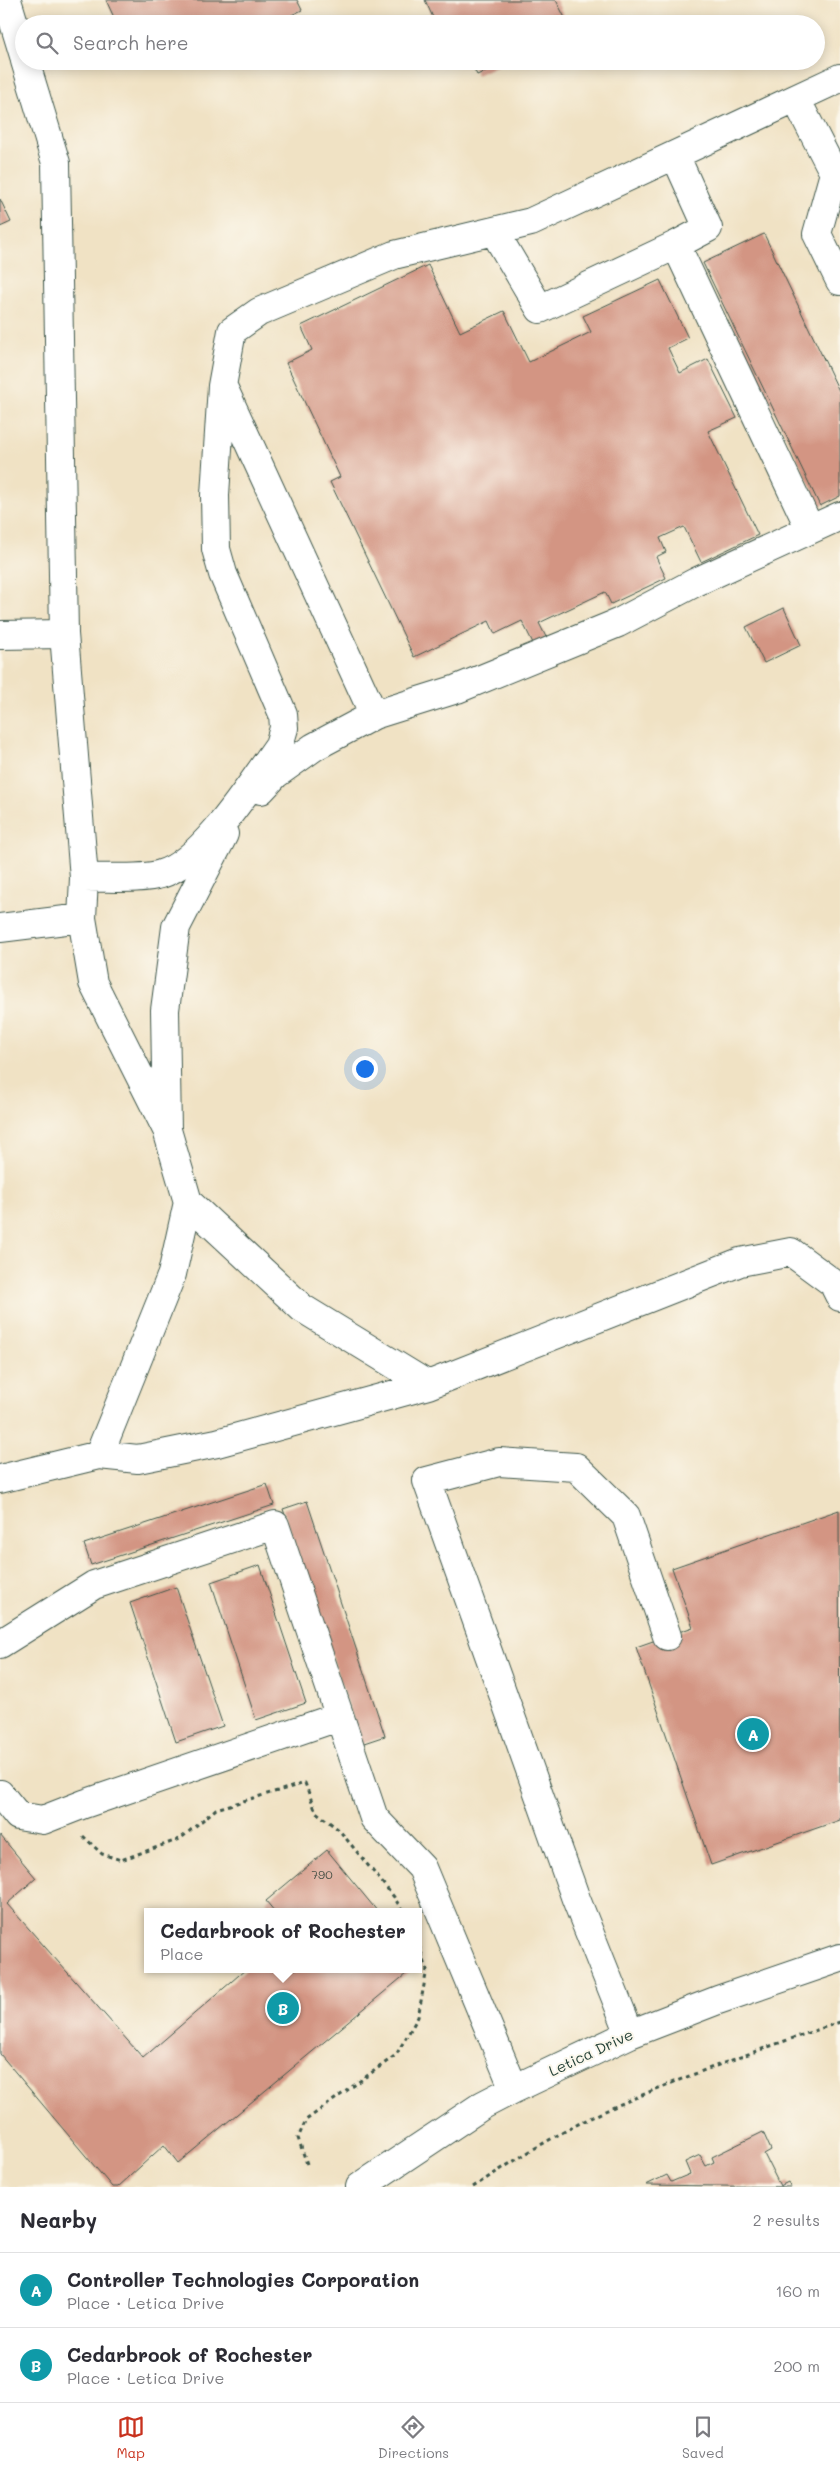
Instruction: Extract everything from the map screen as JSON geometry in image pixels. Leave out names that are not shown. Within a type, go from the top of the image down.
[{"type":"street","points":[[7,0],[15,26]]},
{"type":"street","points":[[28,70],[56,163],[64,634],[84,878],[82,918],[93,983],[167,1130],[188,1202],[172,1274],[99,1456]]},
{"type":"street","points":[[84,878],[159,875],[173,870],[209,838],[280,745],[284,728],[283,714],[223,574],[216,549],[215,495],[222,386],[232,331],[259,312],[394,255],[531,222],[840,78]]},
{"type":"street","points":[[796,99],[837,174],[818,234],[840,281]]},
{"type":"street","points":[[494,231],[540,309],[676,246],[708,228],[675,155]]},
{"type":"street","points":[[676,246],[810,530]]},
{"type":"street","points":[[222,386],[374,715]]},
{"type":"street","points":[[167,1130],[165,1010],[176,927],[234,817],[276,774],[314,747],[374,715],[457,689],[618,623],[696,582],[840,516]]},
{"type":"street","points":[[0,635],[64,634]]},
{"type":"street","points":[[0,928],[82,918]]},
{"type":"street","points":[[188,1202],[302,1308],[428,1384]]},
{"type":"street","points":[[0,1479],[99,1456],[138,1459],[217,1443],[428,1384],[740,1262],[791,1252],[833,1283],[840,1297]]},
{"type":"street","points":[[630,2034],[576,1899],[427,1481],[499,1462],[576,1467],[626,1516],[667,1636]]},
{"type":"street","points":[[0,1644],[94,1585],[275,1525],[338,1717],[374,1818],[422,1868],[514,2089]]},
{"type":"street","points":[[0,1794],[18,1816],[43,1820],[84,1804],[338,1717]]},
{"type":"street","name":"Letica Drive","points":[[360,2187],[483,2105],[514,2089],[630,2034],[718,2000],[840,1958]]},
{"type":"path","points":[[77,1833],[83,1836],[102,1854],[121,1860],[180,1839],[216,1809],[305,1783],[316,1812],[339,1830],[394,1897],[401,1908]]},
{"type":"path","points":[[307,2164],[298,2138],[306,2120],[396,2055],[418,2018],[427,1969],[422,1955]]},
{"type":"path","points":[[473,2187],[519,2157],[604,2112],[732,2060],[840,2022]]},
{"type":"building","points":[[106,0],[297,0],[302,10],[292,15],[113,15]]},
{"type":"building","points":[[425,0],[556,0],[564,15],[432,15]]},
{"type":"building","points":[[474,70],[488,70],[477,75]]},
{"type":"building","points":[[0,199],[11,222],[0,227]]},
{"type":"building","points":[[764,234],[840,393],[840,496],[820,506],[703,263]]},
{"type":"building","points":[[428,265],[460,332],[504,311],[529,362],[591,332],[583,316],[660,280],[688,338],[668,348],[680,373],[708,359],[737,418],[708,431],[758,535],[701,562],[684,527],[660,538],[666,552],[656,557],[666,578],[611,604],[605,592],[539,623],[546,637],[533,643],[522,621],[495,634],[489,621],[414,657],[330,482],[340,477],[286,363],[312,350],[301,326]]},
{"type":"building","points":[[784,608],[801,645],[764,663],[746,627]]},
{"type":"building","points":[[267,1484],[274,1505],[91,1565],[84,1544]]},
{"type":"building","points":[[307,1501],[385,1736],[361,1744],[283,1509]]},
{"type":"building","points":[[839,1510],[840,1820],[711,1865],[636,1647],[693,1627],[672,1568]]},
{"type":"building","points":[[260,1565],[306,1703],[256,1720],[211,1582]]},
{"type":"building","points":[[176,1587],[223,1726],[176,1742],[130,1603]]},
{"type":"building","points":[[0,1835],[36,1878],[7,1904],[143,2058],[241,1973],[407,1973],[178,2163],[164,2145],[118,2187],[112,2187],[0,2054]]},
{"type":"building","points":[[327,1850],[375,1908],[272,1908],[266,1901]]},
{"type":"building","points":[[763,2132],[771,2150],[764,2154],[780,2186],[788,2182],[791,2187],[646,2185],[667,2175],[671,2182],[690,2174],[685,2162],[700,2155],[706,2166],[714,2162],[712,2157]]},
{"type":"place","name":"Controller Technologies Corporation","points":[[753,1734]]},
{"type":"place","name":"Cedarbrook of Rochester","points":[[283,2008]]}]
